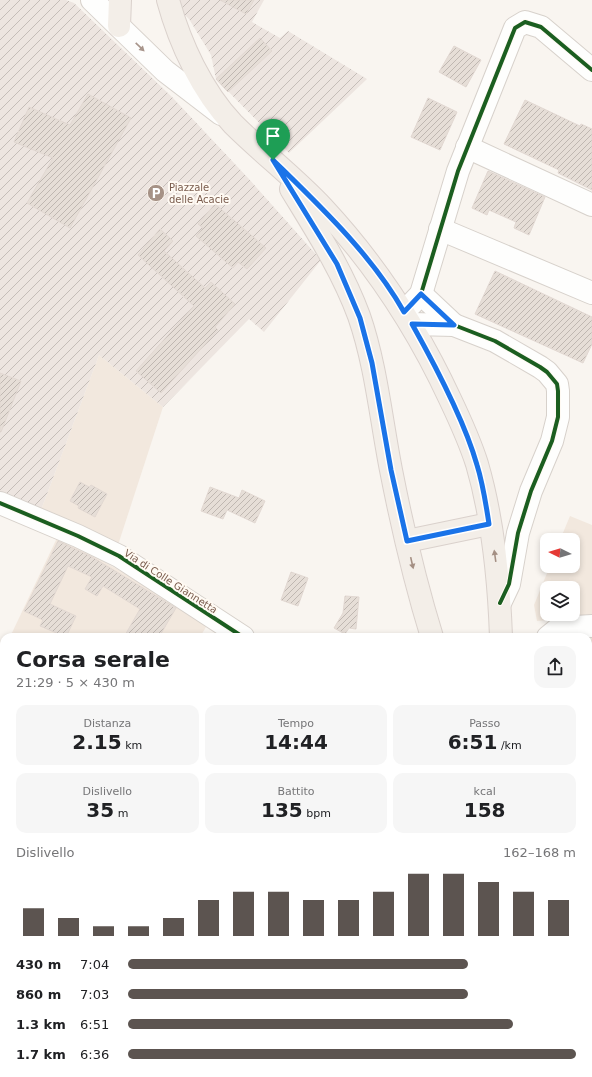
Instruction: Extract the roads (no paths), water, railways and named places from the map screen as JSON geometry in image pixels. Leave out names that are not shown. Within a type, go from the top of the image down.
[{"type":"main road","points":[[119,26],[120,0]]},
{"type":"main road","points":[[168,0],[182,40],[211,94],[234,124],[323,208],[361,253],[408,318],[432,360],[470,446],[481,480],[500,603],[501,633]]},
{"type":"main road","points":[[273,160],[337,264],[360,318],[372,363],[391,470],[418,591],[431,633]]},
{"type":"main road","points":[[407,541],[489,524]]},
{"type":"street","points":[[92,0],[165,71],[234,124]]},
{"type":"street","points":[[500,603],[509,584],[518,533],[531,491],[552,441],[558,417],[557,384],[547,372],[518,353],[495,341],[454,325],[408,318],[421,294],[440,229],[467,147],[512,34],[522,22],[533,23],[541,26],[592,70]]},
{"type":"street","points":[[467,147],[592,205]]},
{"type":"street","points":[[440,229],[592,293]]},
{"type":"street","points":[[421,294],[454,325]]},
{"type":"street","name":"Via di Colle Giannetta","points":[[0,503],[78,536],[119,556],[237,633]]},
{"type":"street","points":[[553,633],[560,628],[592,626]]},
{"type":"place","name":"Piazzale delle Acacie","points":[[156,193]]}]
